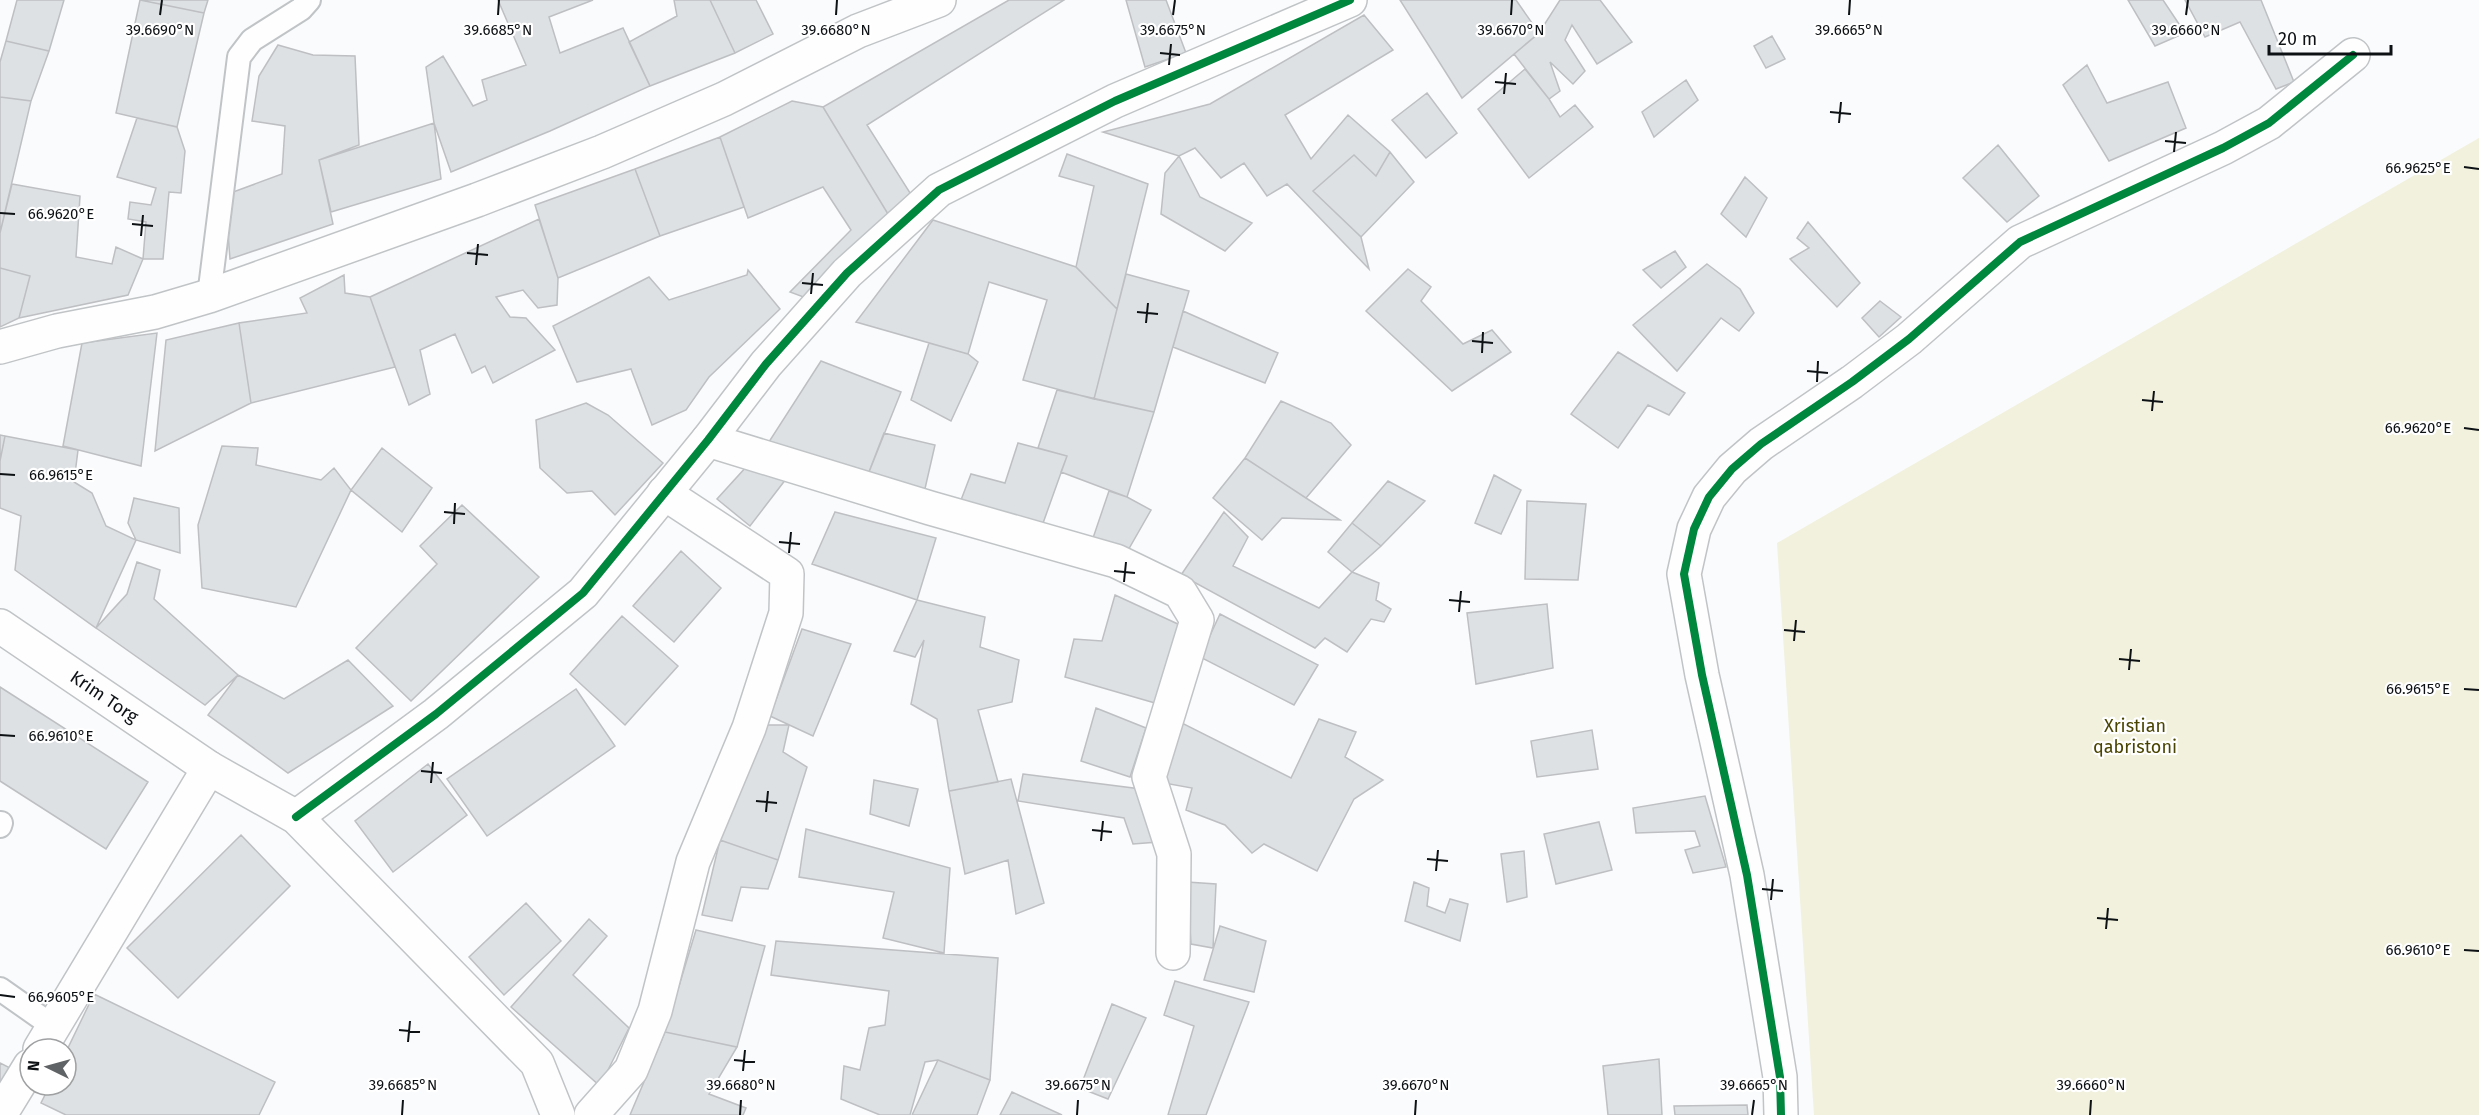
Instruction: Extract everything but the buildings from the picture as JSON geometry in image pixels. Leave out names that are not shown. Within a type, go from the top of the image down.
[{"type":"street","points":[[0,347],[57,331],[155,312],[209,296],[380,236],[602,152],[724,99],[858,32],[939,0]]},
{"type":"street","points":[[296,817],[436,714],[583,593],[708,440],[766,364],[847,273],[939,190],[1114,101],[1350,0]]},
{"type":"street","points":[[1781,1115],[1780,1077],[1747,875],[1702,675],[1684,574],[1694,529],[1709,497],[1732,469],[1761,444],[1852,382],[1909,339],[2020,242],[2223,148],[2260,128],[2353,55]]},
{"type":"street","points":[[708,440],[930,508],[1116,561],[1180,592],[1197,620],[1149,777],[1174,854],[1173,952]]},
{"type":"street","points":[[591,1115],[631,1071],[655,1011],[693,862],[749,728],[786,613],[787,574],[664,493]]},
{"type":"street","name":"Krim Torg","points":[[0,626],[209,768],[296,817],[537,1063],[558,1115]]},
{"type":"street","points":[[48,1037],[209,768]]},
{"type":"street","points":[[0,1115],[18,1086]]},
{"type":"lane","points":[[209,296],[239,57],[252,39],[302,9],[309,0]]},
{"type":"lane","points":[[0,989],[46,1037]]},
{"type":"green space","name":"Xristian qabristoni","points":[[2479,138],[2479,1115],[1814,1115],[1777,543]]},
{"type":"cycle path","points":[[296,817],[436,714],[583,593],[708,440],[766,364],[847,273],[939,190],[1115,101],[1350,0]]},
{"type":"cycle path","points":[[1781,1115],[1780,1077],[1747,875],[1702,675],[1684,574],[1694,529],[1709,497],[1732,469],[1761,444],[1852,382],[1909,339],[2020,242],[2223,148],[2269,123],[2353,55]]}]
